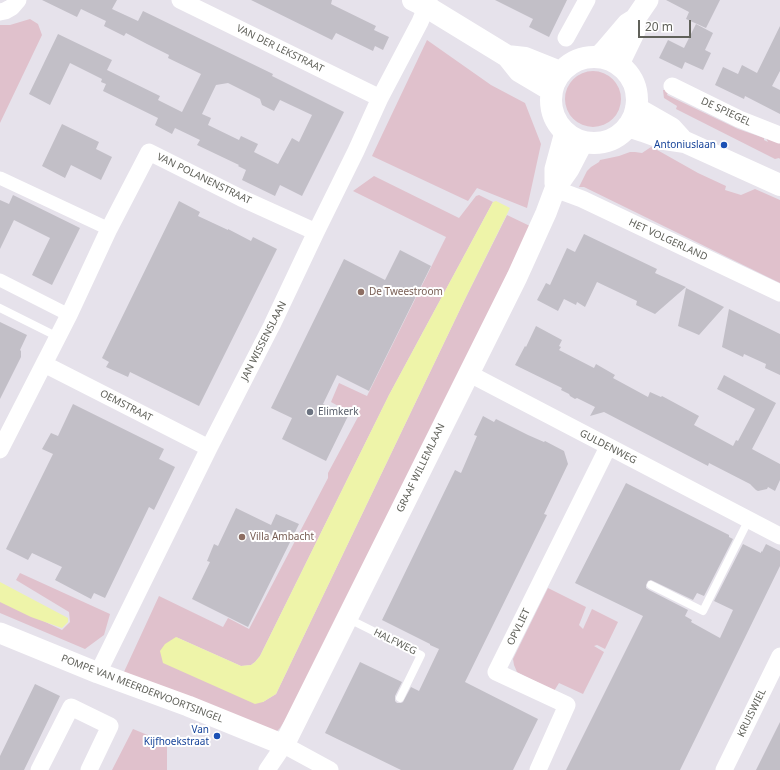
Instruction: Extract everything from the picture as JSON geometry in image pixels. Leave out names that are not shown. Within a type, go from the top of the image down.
[{"type":"main road","points":[[423,2],[507,56],[525,58],[556,81]]},
{"type":"main road","points":[[588,56],[599,56],[619,64],[629,74],[637,94],[632,117],[622,132],[608,141],[591,143],[574,137],[559,125],[551,108],[550,99],[556,81],[568,64],[577,59],[588,56]]},
{"type":"main road","points":[[632,117],[643,131],[665,139],[685,142],[780,185]]},
{"type":"street","points":[[0,12],[5,12],[18,0]]},
{"type":"street","name":"VAN DER LEKSTRAAT","points":[[180,0],[380,98]]},
{"type":"street","points":[[566,38],[587,0]]},
{"type":"street","points":[[599,56],[627,24],[635,19],[648,0]]},
{"type":"street","name":"JAN WISSENSLAAN","points":[[98,673],[209,448],[272,325],[380,98],[420,22],[423,2]]},
{"type":"street","points":[[619,64],[635,31],[635,19]]},
{"type":"street","name":"DE SPIEGEL","points":[[672,86],[739,119],[780,135]]},
{"type":"street","name":"GRAAF WILLEMLAAN","points":[[284,745],[516,277],[546,213],[555,189],[555,169],[574,137]]},
{"type":"street","name":"VAN POLANENSTRAAT","points":[[0,450],[58,338],[109,229],[149,152],[241,198],[316,232]]},
{"type":"street","points":[[0,178],[109,229]]},
{"type":"street","name":"HET VOLGERLAND","points":[[555,189],[582,199],[780,293]]},
{"type":"street","points":[[0,280],[69,315]]},
{"type":"street","name":"OEMSTRAAT","points":[[44,364],[209,448]]},
{"type":"street","name":"GULDENWEG","points":[[468,373],[780,536]]},
{"type":"street","name":"OPVLIET","points":[[538,770],[567,705],[496,672],[608,447]]},
{"type":"street","name":"POMPE VAN MEERDERVOORTSINGEL","points":[[0,633],[98,673],[188,706],[284,745]]},
{"type":"street","name":"KRUISWIEL","points":[[724,770],[780,656]]},
{"type":"street","points":[[39,770],[71,707],[110,726],[89,770]]},
{"type":"street","points":[[267,770],[284,745],[330,770]]},
{"type":"lane","points":[[0,308],[58,338]]},
{"type":"lane","points":[[651,585],[703,611],[749,519]]},
{"type":"lane","name":"HALFWEG","points":[[346,618],[421,655],[400,698]]},
{"type":"shaded area","points":[[30,19],[38,24],[42,35],[0,123],[0,25],[10,25]]},
{"type":"shaded area","points":[[427,40],[491,85],[525,103],[541,144],[527,208],[477,188],[468,201],[372,156]]},
{"type":"shaded area","points":[[593,71],[604,73],[613,79],[619,88],[621,99],[619,110],[613,119],[604,125],[593,127],[582,125],[573,119],[567,110],[565,99],[567,88],[573,79],[582,73]]},
{"type":"shaded area","points":[[663,90],[669,90],[667,95],[738,129],[764,138],[764,140],[768,142],[765,136],[780,142],[780,159],[775,159],[676,109],[677,106],[664,98]]},
{"type":"shaded area","points":[[651,147],[698,173],[726,186],[725,190],[741,195],[755,189],[780,200],[780,283],[584,187],[579,187],[587,171],[600,160],[630,152],[642,153]]},
{"type":"shaded area","points":[[374,176],[459,218],[476,196],[479,195],[493,202],[389,395],[260,656],[251,665],[241,666],[176,637],[263,702],[276,694],[465,299],[507,215],[532,227],[304,690],[280,728],[272,736],[123,674],[159,596],[223,627],[228,618],[249,629],[328,478],[328,473],[358,417],[331,402],[339,383],[367,396],[446,237],[353,191]]},
{"type":"shaded area","points":[[496,201],[510,208],[276,694],[263,702],[255,704],[163,663],[160,651],[165,644],[176,637],[241,666],[251,665],[260,656],[389,395],[493,202]]},
{"type":"shaded area","points":[[20,573],[110,614],[104,635],[85,649],[0,613],[0,600],[62,630],[70,622],[69,612],[16,580]]},
{"type":"shaded area","points":[[0,582],[68,618],[68,622],[62,628],[31,617],[0,602]]},
{"type":"shaded area","points":[[548,588],[586,607],[579,625],[583,629],[592,609],[618,622],[605,649],[597,645],[594,646],[604,652],[583,694],[559,683],[554,691],[517,672],[514,665],[513,659]]},
{"type":"shaded area","points":[[133,729],[167,743],[167,770],[112,770]]},
{"type":"building","points":[[42,0],[117,0],[112,9],[138,21],[143,11],[273,74],[272,76],[344,112],[302,196],[280,185],[275,196],[242,180],[246,170],[238,166],[239,165],[197,145],[200,140],[175,128],[172,134],[155,125],[158,118],[103,91],[106,84],[101,82],[102,79],[70,63],[50,105],[29,94],[58,34],[112,60],[107,70],[160,96],[158,100],[182,112],[201,74],[168,58],[169,55],[126,33],[124,36],[104,26],[106,21],[81,9],[77,17]],"holes":[[[228,83],[260,99],[262,105],[274,111],[280,100],[312,115],[299,142],[292,138],[278,164],[254,152],[258,144],[241,136],[239,140],[208,125],[211,118],[202,114],[216,85]]]},
{"type":"building","points":[[251,0],[332,0],[331,4],[376,26],[374,30],[389,37],[383,50],[375,46],[373,51],[336,33],[332,40]]},
{"type":"building","points":[[495,0],[567,0],[549,37],[529,27],[533,19]]},
{"type":"building","points":[[666,0],[720,0],[706,28],[686,19],[689,12]]},
{"type":"building","points":[[696,24],[713,33],[705,50],[711,53],[703,70],[685,62],[682,69],[659,58],[668,40],[684,48]]},
{"type":"building","points":[[780,26],[780,71],[772,86],[780,90],[780,114],[745,96],[744,99],[715,85],[723,67],[738,74],[742,65],[757,73]]},
{"type":"building","points":[[62,124],[99,142],[96,149],[112,157],[101,180],[71,165],[65,178],[42,166]]},
{"type":"building","points":[[13,195],[80,228],[52,285],[32,275],[50,238],[14,220],[0,249],[0,200],[9,204]]},
{"type":"building","points":[[179,201],[200,212],[198,216],[251,241],[253,237],[277,249],[199,406],[130,372],[128,377],[106,367],[109,362],[102,358]]},
{"type":"building","points":[[584,234],[657,269],[655,273],[686,287],[655,314],[636,305],[637,301],[597,282],[585,307],[577,302],[576,305],[564,299],[558,311],[537,300],[546,283],[550,285],[567,248],[575,252]]},
{"type":"building","points":[[400,250],[431,266],[369,391],[337,375],[323,404],[348,416],[326,461],[282,439],[292,418],[271,408],[344,259],[385,280]]},
{"type":"building","points":[[686,288],[724,307],[699,335],[678,326]]},
{"type":"building","points":[[729,309],[780,334],[780,375],[765,368],[766,364],[744,354],[743,357],[722,347]]},
{"type":"building","points":[[0,322],[27,335],[20,350],[21,357],[0,399]]},
{"type":"building","points":[[536,326],[562,340],[559,350],[594,368],[596,364],[615,375],[613,378],[648,397],[650,392],[661,397],[662,396],[699,416],[694,425],[733,446],[736,440],[738,441],[755,409],[717,389],[724,375],[776,403],[752,449],[780,464],[780,480],[775,491],[768,487],[767,489],[758,491],[750,484],[709,463],[708,466],[604,412],[590,416],[595,407],[577,398],[575,399],[561,390],[562,388],[515,365]]},
{"type":"building","points":[[73,404],[164,449],[159,459],[175,467],[154,510],[149,507],[105,598],[94,593],[91,599],[55,580],[62,567],[32,553],[28,560],[6,549],[53,454],[42,449],[51,433],[58,436]]},
{"type":"building","points":[[483,416],[494,422],[496,419],[564,451],[568,464],[544,514],[547,515],[465,682],[538,719],[513,770],[401,770],[325,733],[360,662],[402,682],[395,696],[395,701],[397,703],[403,702],[411,687],[419,691],[439,649],[382,620],[455,470],[461,473],[477,436],[474,435]]},
{"type":"building","points":[[626,483],[729,535],[729,537],[733,539],[704,596],[697,593],[693,600],[651,580],[648,581],[646,585],[646,588],[649,590],[688,610],[685,616],[692,620],[691,622],[720,638],[733,610],[714,601],[743,544],[761,553],[766,544],[780,551],[780,566],[680,770],[566,770],[643,616],[575,583]]},
{"type":"building","points":[[236,508],[271,525],[276,514],[299,524],[248,627],[192,599],[210,562],[207,561],[214,544],[218,546]]},
{"type":"building","points":[[35,684],[60,696],[24,770],[0,770],[0,756]]},
{"type":"building","points":[[780,722],[780,770],[756,770]]},
{"type":"place","name":"Antoniuslaan","points":[[724,145]]},
{"type":"place","name":"De Tweestroom","points":[[361,292]]},
{"type":"place","name":"Elimkerk","points":[[310,412]]},
{"type":"place","name":"Villa Ambacht","points":[[242,537]]},
{"type":"place","name":"Van Kijfhoekstraat","points":[[217,736]]}]
